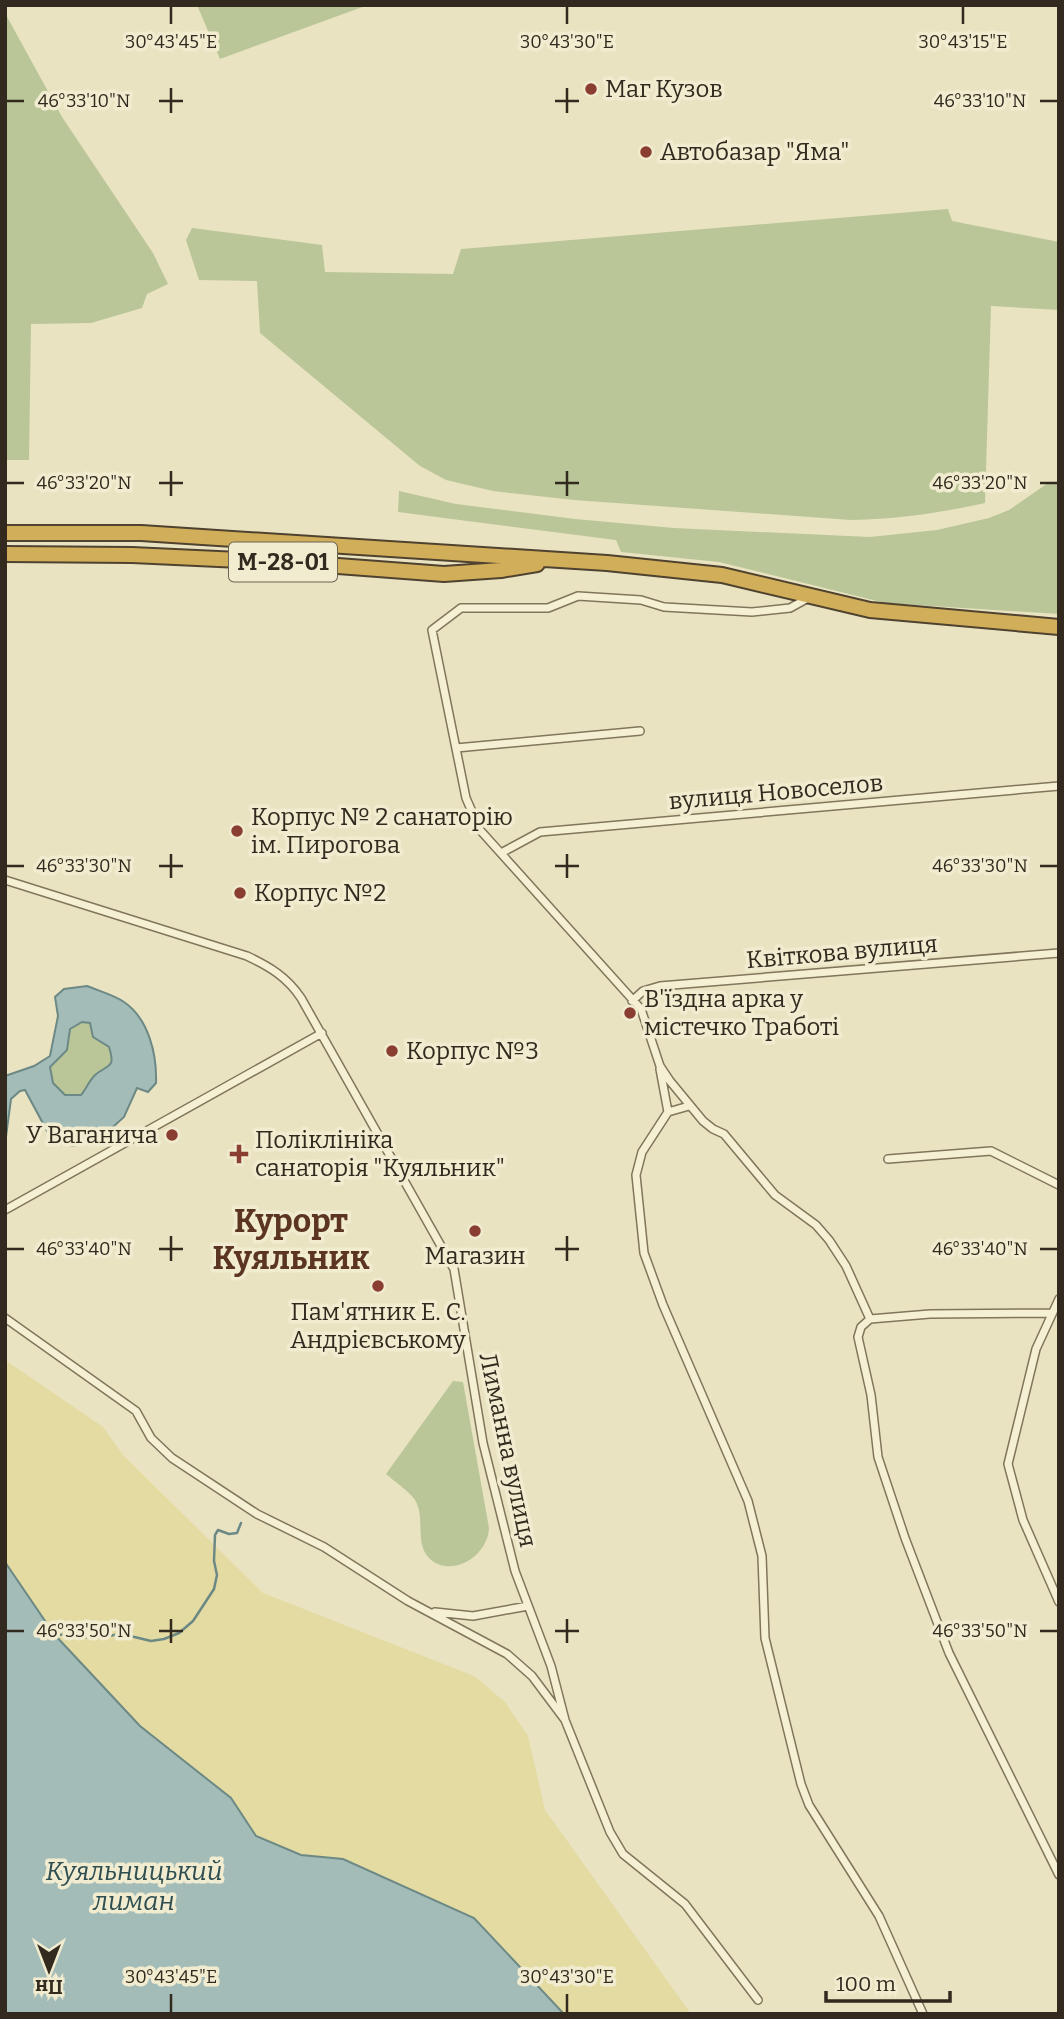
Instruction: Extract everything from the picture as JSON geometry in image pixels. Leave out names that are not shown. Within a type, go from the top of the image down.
[{"type":"highway","name":"М-28-01","points":[[5,533],[141,533],[607,563],[722,576],[870,610],[1059,627]]},
{"type":"highway","name":"М-28-01","points":[[5,554],[132,555],[444,574],[501,570],[559,561]]},
{"type":"street","points":[[668,1112],[660,1066],[641,1009],[480,830],[466,798],[432,630],[461,608],[548,608],[578,596],[641,600],[664,607],[752,612],[790,608],[811,597]]},
{"type":"street","points":[[456,748],[640,731]]},
{"type":"street","name":"вулиця Новоселов","points":[[501,853],[540,832],[1059,786]]},
{"type":"street","name":"Лиманна вулиця","points":[[5,880],[225,949],[268,966],[293,986],[454,1269],[483,1443],[515,1571],[551,1665],[565,1720]]},
{"type":"street","name":"Квіткова вулиця","points":[[632,1001],[643,991],[660,986],[1059,953]]},
{"type":"street","points":[[631,1011],[641,1009]]},
{"type":"street","points":[[5,1210],[322,1033]]},
{"type":"street","points":[[660,1066],[689,1106],[713,1129],[724,1134],[775,1195],[816,1225],[829,1240],[846,1266],[870,1319]]},
{"type":"street","points":[[689,1106],[668,1112],[642,1152],[636,1175],[647,1264],[748,1501],[762,1556],[765,1638],[801,1784],[809,1805],[878,1916],[923,2014]]},
{"type":"street","points":[[888,1159],[992,1151],[1059,1185]]},
{"type":"street","points":[[1059,1299],[1036,1349],[1008,1464],[1023,1520],[1059,1602]]},
{"type":"street","points":[[1051,1313],[930,1314],[870,1319],[861,1327],[858,1337],[871,1395],[878,1457],[905,1538],[949,1653],[1059,1875]]},
{"type":"street","points":[[5,1318],[136,1411],[152,1438],[172,1458],[257,1514],[324,1547],[408,1601],[507,1654],[543,1689],[565,1720],[610,1832],[623,1854],[685,1904],[758,2000]]},
{"type":"street","points":[[430,1612],[473,1616],[528,1606]]},
{"type":"green space","points":[[197,5],[368,5],[220,59]]},
{"type":"green space","points":[[5,13],[62,117],[153,253],[168,284],[147,294],[142,308],[91,323],[31,324],[29,460],[5,460]]},
{"type":"green space","points":[[948,209],[952,221],[1059,242],[1059,310],[991,306],[985,503],[919,515],[851,520],[574,500],[493,491],[446,480],[420,466],[260,333],[257,281],[199,280],[186,240],[192,228],[322,245],[325,272],[453,274],[461,249]]},
{"type":"green space","points":[[1048,483],[1059,484],[1059,614],[885,603],[719,562],[621,552],[616,540],[398,512],[399,491],[456,504],[575,519],[674,528],[870,537],[937,530],[989,518],[1009,510]]},
{"type":"green space","points":[[82,1022],[90,1023],[97,1040],[111,1050],[113,1063],[92,1078],[80,1095],[65,1095],[53,1083],[50,1067],[65,1051],[70,1029]]},
{"type":"green space","points":[[453,1381],[463,1382],[489,1528],[482,1548],[475,1556],[467,1562],[447,1566],[438,1564],[425,1552],[420,1514],[415,1500],[386,1474]]},
{"type":"sand","points":[[5,1360],[103,1427],[123,1455],[263,1593],[474,1676],[505,1702],[528,1736],[545,1810],[691,2014],[564,2014],[474,1918],[343,1859],[301,1855],[256,1836],[231,1798],[140,1726],[54,1634],[5,1562]]},
{"type":"water","points":[[87,986],[116,997],[133,1009],[150,1038],[156,1083],[148,1092],[137,1088],[124,1117],[103,1136],[74,1146],[53,1142],[25,1090],[20,1091],[11,1099],[5,1144],[5,1076],[34,1066],[50,1056],[58,1016],[55,997],[64,989]],"holes":[[[82,1022],[90,1023],[93,1037],[109,1047],[111,1063],[95,1075],[81,1095],[65,1095],[53,1083],[50,1067],[67,1050],[70,1029]]]},
{"type":"water","name":"Куяльницький лиман","points":[[5,1562],[54,1634],[140,1726],[231,1798],[256,1836],[301,1855],[343,1859],[474,1918],[564,2014],[5,2014]]},
{"type":"waterway","points":[[54,1634],[93,1638],[122,1634],[151,1641],[179,1633],[193,1621],[214,1589],[217,1575],[214,1561],[215,1535],[218,1530],[229,1534],[237,1533],[241,1523]]},
{"type":"place","name":"Маг Кузов","points":[[591,89]]},
{"type":"place","name":"Автобазар \"Яма\"","points":[[646,152]]},
{"type":"place","name":"Корпус № 2 санаторію ім. Пирогова","points":[[237,831]]},
{"type":"place","name":"Корпус №2","points":[[240,893]]},
{"type":"place","name":"В'їздна арка у містечко Тработі","points":[[630,1013]]},
{"type":"place","name":"Корпус №3","points":[[392,1051]]},
{"type":"place","name":"У Ваганича","points":[[172,1135]]},
{"type":"place","name":"Поліклініка санаторія \"Куяльник\"","points":[[239,1154]]},
{"type":"place","name":"Магазин","points":[[475,1231]]},
{"type":"place","name":"Пам'ятник Е. С. Андрієвському","points":[[378,1286]]},
{"type":"district","name":"Курорт Куяльник","points":[[291,1240]]}]
